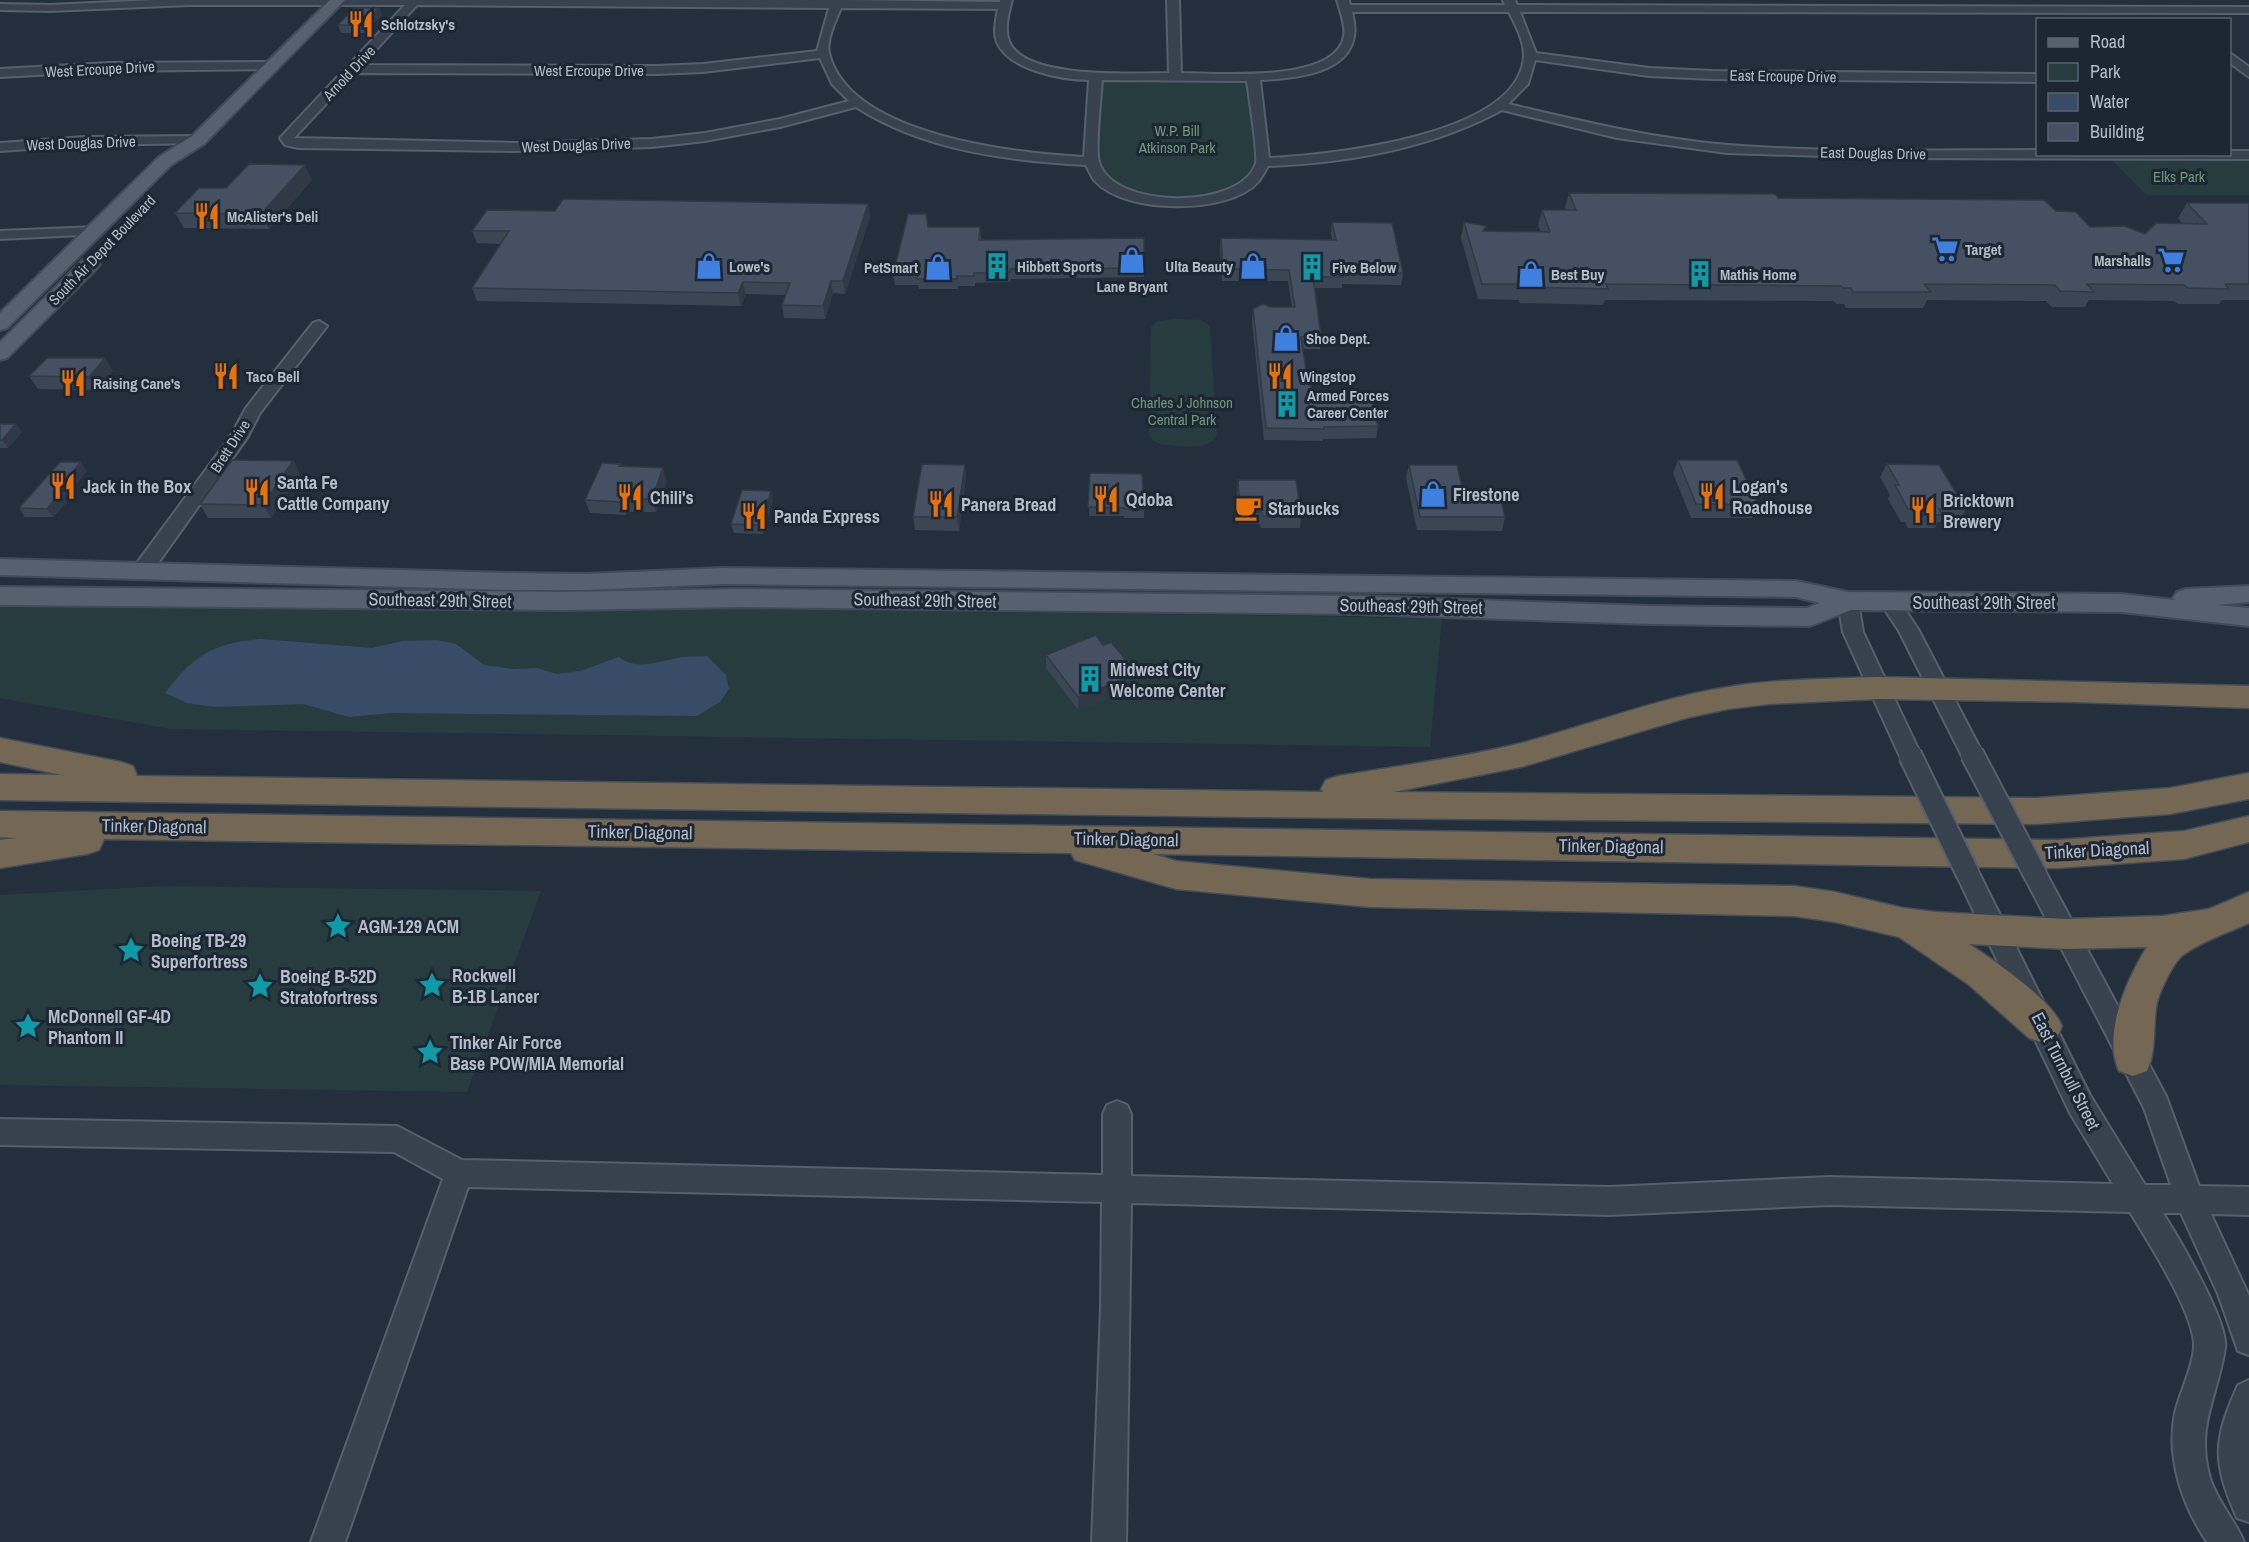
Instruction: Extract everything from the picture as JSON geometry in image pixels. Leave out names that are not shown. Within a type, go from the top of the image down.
[{"type":"highway","points":[[1247,804],[1486,763],[1686,707],[1728,698],[1809,690],[1878,688],[2249,697]]},
{"type":"highway","points":[[0,750],[190,790]]},
{"type":"highway","name":"Tinker Diagonal","points":[[0,787],[1247,804],[2037,811],[2111,808],[2181,800],[2249,786]]},
{"type":"highway","name":"Tinker Diagonal","points":[[0,824],[2057,854],[2184,844],[2249,829]]},
{"type":"highway","points":[[0,854],[171,826]]},
{"type":"highway","points":[[1042,838],[1176,875],[1370,893],[1794,901],[1835,907],[1903,923],[1996,932],[2067,934],[2162,931],[2213,923]]},
{"type":"highway","points":[[2133,1059],[2137,1005],[2149,976],[2168,945],[2249,907]]},
{"type":"highway","points":[[1903,923],[1941,944],[1972,965],[2003,989],[2043,1026]]},
{"type":"main road","name":"South Air Depot Boulevard","points":[[3,339],[57,286],[75,252],[110,233],[165,161],[198,140],[337,1]]},
{"type":"main road","name":"South Air Depot Boulevard","points":[[3,339],[186,161],[198,140]]},
{"type":"main road","name":"Southeast 29th Street","points":[[0,567],[144,568],[347,578],[587,582],[723,576],[1796,589],[1848,601],[2121,603],[2249,594]]},
{"type":"main road","name":"Southeast 29th Street","points":[[0,596],[562,602],[740,598],[1346,604],[1650,615],[1807,617],[1848,601]]},
{"type":"main road","name":"Southeast 29th Street","points":[[2121,603],[2249,617]]},
{"type":"street","points":[[1173,0],[1175,77]]},
{"type":"street","points":[[2159,0],[2181,18]]},
{"type":"street","points":[[0,7],[50,8],[189,2],[337,1],[1005,3],[1001,31],[1002,40],[1008,52],[1053,71],[1077,76],[1175,77],[1280,76],[1307,71],[1336,57],[1349,43],[1351,34],[1344,4],[1670,4],[2249,10]]},
{"type":"street","points":[[837,2],[823,46],[824,54],[839,84],[858,103],[889,120],[958,145],[1023,156],[1091,161]]},
{"type":"street","name":"Arnold Drive","points":[[290,142],[287,138],[354,69],[413,3]]},
{"type":"street","points":[[1263,162],[1320,160],[1397,147],[1442,133],[1501,105],[1517,90],[1526,73],[1530,57],[1511,4]]},
{"type":"street","name":"West Ercoupe Drive","points":[[354,69],[657,70],[703,68],[824,54]]},
{"type":"street","name":"East Ercoupe Drive","points":[[1530,57],[1649,72],[1712,75],[2036,78]]},
{"type":"street","points":[[2231,59],[2246,77]]},
{"type":"street","name":"West Ercoupe Drive","points":[[0,73],[129,66],[272,66]]},
{"type":"street","points":[[1096,76],[1091,161],[1094,173],[1118,190],[1150,200],[1179,202],[1205,200],[1237,191],[1257,178],[1263,162],[1253,77]]},
{"type":"street","name":"West Douglas Drive","points":[[290,142],[298,144],[516,147],[652,143],[705,137],[780,123],[858,103]]},
{"type":"street","name":"East Douglas Drive","points":[[1501,105],[1617,134],[1669,143],[1738,150],[1886,154],[2036,154]]},
{"type":"street","name":"West Douglas Drive","points":[[0,147],[85,141],[198,140]]},
{"type":"street","name":"East Douglas Drive","points":[[2231,155],[2249,155]]},
{"type":"street","points":[[0,236],[110,233]]},
{"type":"street","name":"Brett Drive","points":[[144,568],[238,438],[252,412],[319,326]]},
{"type":"street","name":"East Turnbull Street","points":[[1848,601],[1853,633],[1878,688],[2080,1104],[2181,1269],[2204,1323],[2210,1346],[2193,1402],[2188,1441],[2194,1481],[2216,1526],[2227,1542]]},
{"type":"street","points":[[1889,601],[1908,629],[1940,689],[2157,1105],[2190,1200],[2232,1290],[2249,1340]]},
{"type":"street","points":[[1109,1542],[1118,1114]]},
{"type":"street","points":[[0,1132],[397,1139],[459,1173],[1609,1202],[1830,1191],[2249,1201]]},
{"type":"street","points":[[328,1542],[459,1173]]},
{"type":"street","points":[[2249,1396],[2234,1429],[2233,1464],[2249,1506]]},
{"type":"green space","name":"W.P. Bill Atkinson Park","points":[[1110,79],[1247,82],[1256,158],[1246,179],[1231,189],[1211,195],[1188,197],[1143,193],[1124,187],[1110,179],[1099,165],[1102,82]]},
{"type":"green space","name":"Elks Park","points":[[2109,157],[2249,158],[2249,195],[2146,195]]},
{"type":"green space","name":"Charles J Johnson Central Park","points":[[1201,320],[1210,326],[1217,435],[1207,444],[1200,446],[1184,447],[1161,444],[1149,436],[1151,327],[1158,321]]},
{"type":"green space","points":[[0,599],[1442,619],[1430,747],[170,729],[0,698]]},
{"type":"green space","points":[[161,886],[541,891],[467,1092],[0,1085],[0,895]]},
{"type":"water","points":[[261,639],[372,648],[403,641],[437,640],[456,644],[484,665],[513,669],[537,668],[557,674],[580,671],[619,657],[634,664],[650,664],[683,657],[707,656],[726,675],[729,689],[720,702],[697,716],[390,713],[349,717],[303,704],[215,707],[187,703],[165,693],[185,669],[206,653],[230,644]]},
{"type":"building","points":[[354,8],[379,8],[362,25],[338,25]]},
{"type":"building","points":[[249,164],[305,165],[261,214],[175,213],[199,188],[226,188]]},
{"type":"building","points":[[1569,193],[1775,194],[1778,198],[2044,200],[2056,211],[2076,212],[2090,227],[2125,226],[2145,234],[2156,223],[2207,224],[2187,203],[2249,203],[2249,284],[2225,284],[2229,289],[2188,288],[2184,285],[2087,284],[2094,292],[2060,291],[2055,285],[1924,284],[1931,292],[1853,292],[1851,288],[1841,286],[1606,284],[1608,289],[1482,284],[1464,222],[1486,226],[1483,231],[1550,232],[1542,210],[1576,210]]},
{"type":"building","name":"Lowe's","points":[[563,199],[868,204],[843,281],[831,281],[823,306],[782,305],[790,283],[743,282],[738,293],[472,288],[509,231],[472,231],[487,210],[555,211]]},
{"type":"building","points":[[908,214],[926,214],[928,227],[980,227],[979,240],[1144,238],[1144,268],[1010,269],[1010,272],[957,276],[957,279],[917,279],[918,275],[893,275]]},
{"type":"building","points":[[1332,222],[1392,223],[1403,273],[1342,273],[1343,277],[1313,277],[1321,337],[1301,337],[1307,377],[1313,398],[1371,399],[1378,426],[1324,427],[1324,429],[1266,428],[1253,309],[1263,304],[1270,307],[1295,307],[1289,270],[1223,269],[1221,238],[1336,240]]},
{"type":"building","points":[[47,358],[105,358],[89,377],[29,376]]},
{"type":"building","points":[[0,424],[16,424],[2,440],[0,440]]},
{"type":"building","points":[[232,460],[293,461],[263,505],[200,504]]},
{"type":"building","points":[[1678,460],[1737,460],[1758,505],[1696,504]]},
{"type":"building","points":[[60,462],[81,462],[54,493],[60,493],[47,509],[19,508]]},
{"type":"building","points":[[602,463],[663,468],[652,499],[622,499],[622,502],[585,500]]},
{"type":"building","name":"Panera Bread","points":[[922,464],[965,465],[957,517],[913,517]]},
{"type":"building","points":[[1887,464],[1939,465],[1966,509],[1939,509],[1942,515],[1915,514],[1912,509],[1908,509],[1895,485],[1899,485]]},
{"type":"building","points":[[1409,465],[1457,465],[1464,496],[1500,496],[1505,517],[1420,517]]},
{"type":"building","points":[[1090,473],[1142,474],[1144,510],[1088,507]]},
{"type":"building","points":[[1238,480],[1296,480],[1301,516],[1262,516],[1262,512],[1240,512]]},
{"type":"building","points":[[742,490],[771,491],[761,525],[731,524]]},
{"type":"building","name":"Midwest City Welcome Center","points":[[1096,635],[1103,645],[1111,642],[1129,664],[1121,667],[1129,677],[1078,697],[1046,655]]},
{"type":"place","name":"Schlotzsky's","points":[[361,24]]},
{"type":"place","name":"McAlister's Deli","points":[[207,216]]},
{"type":"place","name":"Target","points":[[1945,249]]},
{"type":"place","name":"Lane Bryant","points":[[1132,260]]},
{"type":"place","name":"Marshalls","points":[[2171,260]]},
{"type":"place","name":"Lowe's","points":[[709,266]]},
{"type":"place","name":"Hibbett Sports","points":[[997,266]]},
{"type":"place","name":"Ulta Beauty","points":[[1253,266]]},
{"type":"place","name":"PetSmart","points":[[938,267]]},
{"type":"place","name":"Five Below","points":[[1312,267]]},
{"type":"place","name":"Best Buy","points":[[1531,274]]},
{"type":"place","name":"Mathis Home","points":[[1700,274]]},
{"type":"place","name":"Shoe Dept.","points":[[1286,338]]},
{"type":"place","name":"Taco Bell","points":[[226,376]]},
{"type":"place","name":"Wingstop","points":[[1280,376]]},
{"type":"place","name":"Raising Cane's","points":[[73,383]]},
{"type":"place","name":"Armed Forces Career Center","points":[[1287,404]]},
{"type":"place","name":"Jack in the Box","points":[[63,486]]},
{"type":"place","name":"Santa Fe Cattle Company","points":[[257,492]]},
{"type":"place","name":"Firestone","points":[[1433,494]]},
{"type":"place","name":"Logan's Roadhouse","points":[[1712,496]]},
{"type":"place","name":"Chili's","points":[[630,497]]},
{"type":"place","name":"Qdoba","points":[[1106,499]]},
{"type":"place","name":"Panera Bread","points":[[941,504]]},
{"type":"place","name":"Starbucks","points":[[1248,508]]},
{"type":"place","name":"Bricktown Brewery","points":[[1923,510]]},
{"type":"place","name":"Panda Express","points":[[754,516]]},
{"type":"place","name":"Midwest City Welcome Center","points":[[1090,679]]},
{"type":"place","name":"AGM-129 ACM","points":[[338,926]]},
{"type":"place","name":"Boeing TB-29 Superfortress","points":[[131,950]]},
{"type":"place","name":"Rockwell B-1B Lancer","points":[[432,985]]},
{"type":"place","name":"Boeing B-52D Stratofortress","points":[[260,986]]},
{"type":"place","name":"McDonnell GF-4D Phantom II","points":[[28,1026]]},
{"type":"place","name":"Tinker Air Force Base POW/MIA Memorial","points":[[430,1052]]}]
